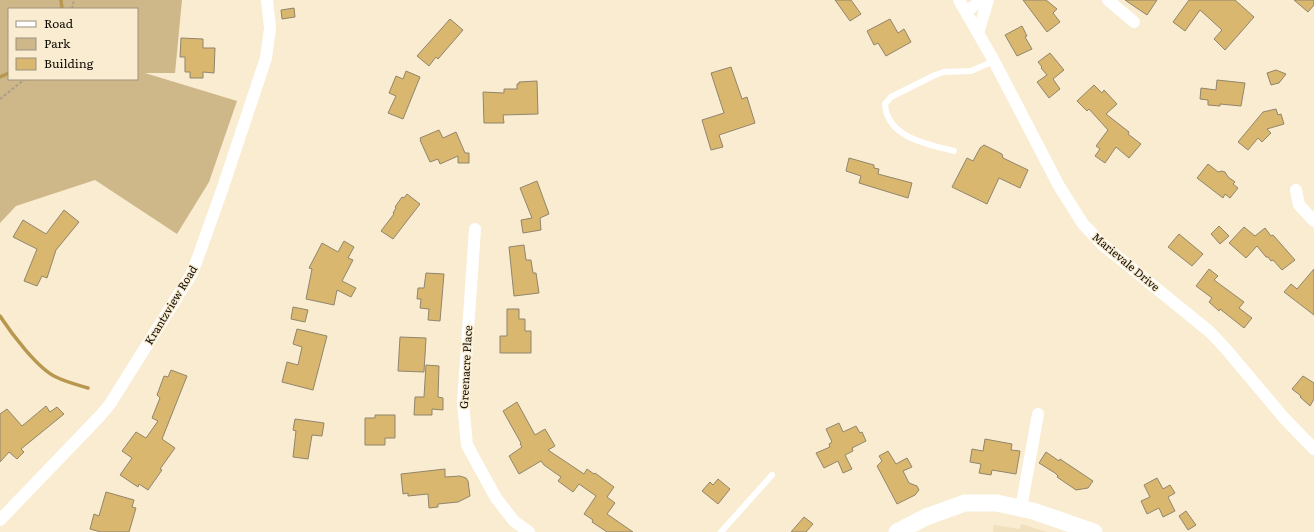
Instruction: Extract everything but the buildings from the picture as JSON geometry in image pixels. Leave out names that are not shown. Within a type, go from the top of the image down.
[{"type":"main road","points":[[897,532],[926,517],[966,503],[997,503],[1021,508],[1094,532]]},
{"type":"street","name":"Krantzview Road","points":[[0,520],[110,404],[191,275],[222,190],[266,58],[270,28],[267,0]]},
{"type":"street","name":"Marievale Drive","points":[[959,0],[994,61],[1059,186],[1083,224],[1103,245],[1210,332],[1284,418],[1314,449]]},
{"type":"street","points":[[966,12],[982,0]]},
{"type":"street","points":[[978,33],[988,0]]},
{"type":"street","points":[[1108,0],[1134,22]]},
{"type":"street","points":[[1296,190],[1298,205],[1314,221]]},
{"type":"street","name":"Greenacre Place","points":[[475,229],[463,403],[467,445],[496,498],[514,521],[529,532]]},
{"type":"street","points":[[1021,508],[1038,414]]},
{"type":"lane","points":[[954,151],[910,138],[905,135],[889,120],[885,104],[891,97],[934,75],[944,72],[970,71],[994,61]]},
{"type":"lane","points":[[721,532],[772,475]]},
{"type":"path","points":[[0,99],[24,80]]},
{"type":"shaded area","points":[[1021,524],[1047,532],[993,532],[994,525],[1020,529]]},
{"type":"green space","points":[[0,0],[182,0],[175,73],[145,73],[237,101],[209,182],[177,234],[95,180],[16,206],[0,223]]},
{"type":"waterway","points":[[61,0],[62,8]]},
{"type":"waterway","points":[[0,77],[8,73]]},
{"type":"waterway","points":[[0,316],[25,350],[49,373],[56,377],[88,388]]}]
